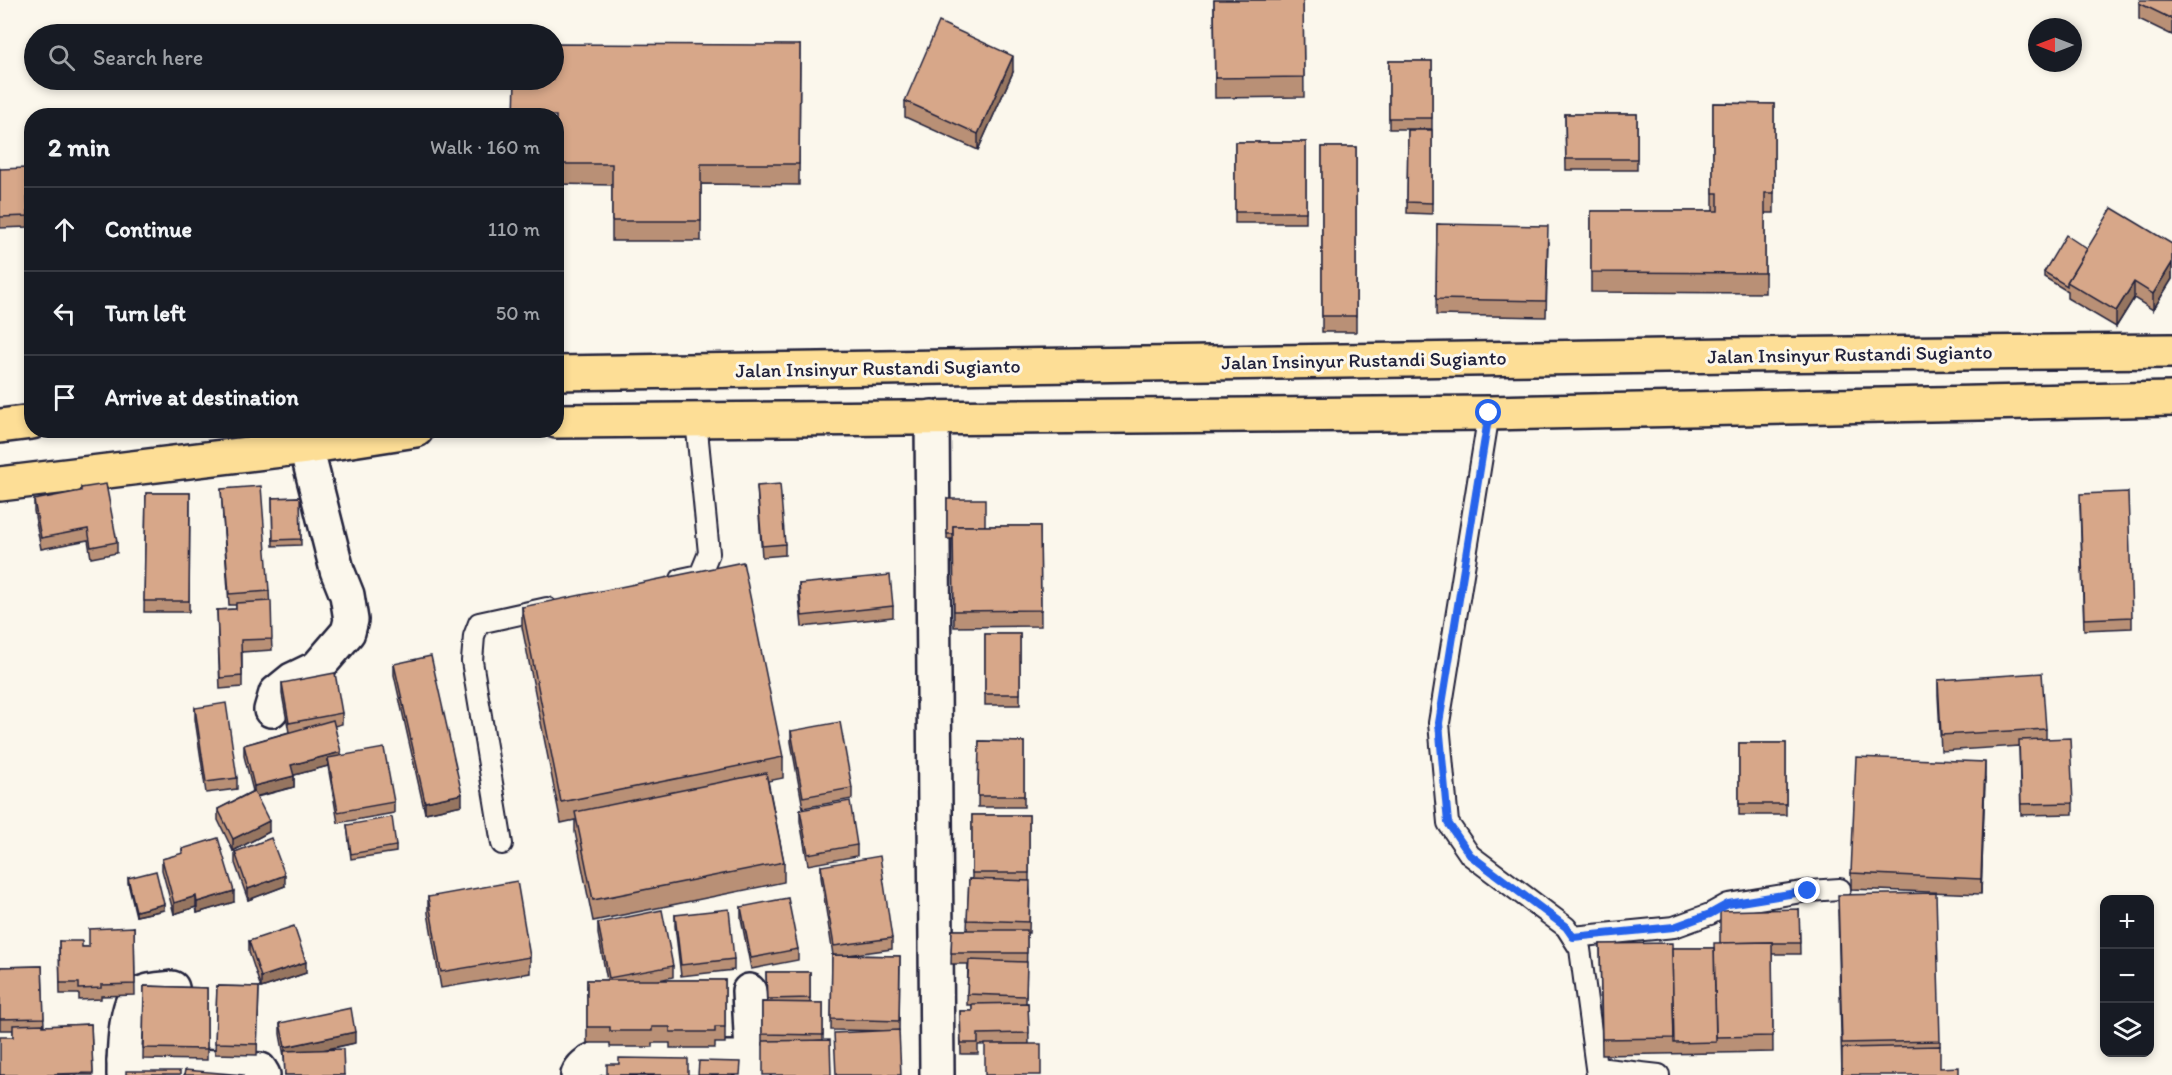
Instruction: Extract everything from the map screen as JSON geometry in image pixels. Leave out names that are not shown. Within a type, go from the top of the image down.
[{"type":"highway","name":"Jalan Insinyur Rustandi Sugianto","points":[[564,373],[2169,346]]},
{"type":"highway","points":[[564,422],[1489,413],[2172,399]]},
{"type":"highway","points":[[0,426],[24,423]]},
{"type":"highway","points":[[0,484],[364,438]]},
{"type":"street","points":[[932,417],[937,1075]]},
{"type":"street","points":[[271,710],[276,693],[292,680],[317,668],[348,632],[351,620],[347,595],[337,570],[306,447]]},
{"type":"street","points":[[172,988],[147,991],[134,998],[129,1010],[124,1068],[260,1070],[263,1075]]},
{"type":"street","points":[[578,1075],[588,1062],[599,1058],[753,1067],[749,990]]},
{"type":"lane","points":[[1489,413],[1439,723],[1448,823],[1470,855],[1566,927],[1573,937],[1580,950],[1597,1072],[1659,1075]]},
{"type":"lane","points":[[665,582],[700,575],[710,553],[696,420]]},
{"type":"lane","points":[[502,844],[472,661],[474,636],[479,623],[561,605]]},
{"type":"lane","points":[[1573,937],[1674,927],[1710,914],[1728,904],[1808,891],[1840,889]]},
{"type":"building","points":[[1214,0],[1303,0],[1304,77],[1215,78]]},
{"type":"building","points":[[2140,0],[2172,0],[2172,19],[2139,3]]},
{"type":"building","points":[[939,22],[1013,56],[978,134],[905,101]]},
{"type":"building","points":[[564,44],[800,45],[799,164],[701,164],[701,221],[612,221],[612,164],[564,164],[564,108],[514,108],[515,90],[564,90]]},
{"type":"building","points":[[1389,61],[1432,61],[1432,118],[1389,118]]},
{"type":"building","points":[[1713,103],[1774,104],[1774,193],[1765,193],[1765,273],[1591,272],[1591,211],[1718,211],[1718,193],[1713,193]]},
{"type":"building","points":[[1565,114],[1637,114],[1637,159],[1566,159]]},
{"type":"building","points":[[1408,130],[1432,130],[1432,203],[1407,202]]},
{"type":"building","points":[[1235,142],[1306,142],[1306,212],[1235,212]]},
{"type":"building","points":[[1322,147],[1356,147],[1356,316],[1322,316]]},
{"type":"building","points":[[24,168],[24,216],[0,217],[0,169]]},
{"type":"building","points":[[2112,208],[2172,244],[2172,263],[2153,294],[2134,282],[2116,311],[2067,282]]},
{"type":"building","points":[[1437,224],[1548,226],[1546,301],[1436,299]]},
{"type":"building","points":[[2066,235],[2087,249],[2067,282],[2067,286],[2044,272]]},
{"type":"building","points":[[106,484],[117,542],[91,547],[88,529],[41,538],[34,500]]},
{"type":"building","points":[[780,484],[785,544],[762,546],[757,486]]},
{"type":"building","points":[[261,486],[269,591],[229,594],[221,489]]},
{"type":"building","points":[[2128,492],[2132,617],[2084,619],[2080,494]]},
{"type":"building","points":[[146,493],[190,493],[189,601],[144,601]]},
{"type":"building","points":[[300,497],[301,539],[273,540],[272,498]]},
{"type":"building","points":[[947,499],[985,499],[985,526],[953,526],[953,534],[947,534]]},
{"type":"building","points":[[953,526],[1040,526],[1041,610],[954,611]]},
{"type":"building","points":[[743,562],[783,757],[561,802],[522,607]]},
{"type":"building","points":[[890,575],[893,606],[802,616],[799,584]]},
{"type":"building","points":[[271,601],[272,639],[241,640],[242,676],[220,678],[217,610],[236,609],[236,603]]},
{"type":"building","points":[[985,634],[1020,634],[1020,694],[985,694]]},
{"type":"building","points":[[431,656],[462,794],[425,802],[394,664]]},
{"type":"building","points":[[335,673],[342,713],[289,723],[282,683]]},
{"type":"building","points":[[2042,673],[2046,729],[1941,735],[1938,680]]},
{"type":"building","points":[[226,703],[237,778],[206,782],[195,708]]},
{"type":"building","points":[[333,720],[341,752],[291,765],[294,776],[254,786],[244,745]]},
{"type":"building","points":[[840,722],[852,788],[803,797],[791,731]]},
{"type":"building","points":[[2070,738],[2073,803],[2021,804],[2019,740]]},
{"type":"building","points":[[979,741],[1024,742],[1024,796],[978,796]]},
{"type":"building","points":[[1739,743],[1786,743],[1786,804],[1739,804]]},
{"type":"building","points":[[384,748],[394,802],[338,812],[328,758]]},
{"type":"building","points":[[1856,757],[1985,762],[1981,879],[1851,873]]},
{"type":"building","points":[[766,773],[784,862],[593,900],[575,812]]},
{"type":"building","points":[[254,791],[269,821],[233,839],[218,809]]},
{"type":"building","points":[[850,801],[857,845],[808,854],[800,810]]},
{"type":"building","points":[[972,815],[1029,815],[1029,873],[972,873]]},
{"type":"building","points":[[392,817],[396,846],[351,854],[347,825]]},
{"type":"building","points":[[218,838],[234,891],[197,902],[196,896],[174,903],[162,859],[183,853],[182,849]]},
{"type":"building","points":[[271,838],[285,875],[248,889],[235,852]]},
{"type":"building","points":[[880,856],[892,938],[834,946],[821,866]]},
{"type":"building","points":[[156,871],[164,904],[136,911],[128,878]]},
{"type":"building","points":[[969,879],[1030,881],[1029,922],[967,920]]},
{"type":"building","points":[[517,881],[530,957],[441,972],[428,897]]},
{"type":"building","points":[[1936,893],[1940,1041],[1842,1043],[1838,895]]},
{"type":"building","points":[[788,898],[798,949],[751,958],[741,907]]},
{"type":"building","points":[[729,909],[734,959],[681,965],[675,915]]},
{"type":"building","points":[[1799,909],[1800,943],[1720,943],[1720,911]]},
{"type":"building","points":[[662,910],[673,966],[609,978],[598,923]]},
{"type":"building","points":[[294,926],[306,962],[261,977],[249,941]]},
{"type":"building","points":[[134,927],[135,984],[101,985],[101,988],[79,989],[79,983],[60,983],[59,941],[82,941],[82,947],[89,947],[89,929]]},
{"type":"building","points":[[952,930],[1027,930],[1027,953],[951,953]]},
{"type":"building","points":[[1772,942],[1773,1036],[1716,1037],[1714,943]]},
{"type":"building","points":[[1672,943],[1674,1038],[1602,1039],[1600,944]]},
{"type":"building","points":[[1672,948],[1714,948],[1716,1042],[1674,1043]]},
{"type":"building","points":[[832,955],[900,956],[899,1021],[831,1019]]},
{"type":"building","points":[[969,960],[1027,962],[1026,996],[967,994]]},
{"type":"building","points":[[42,966],[44,1018],[0,1019],[0,967]]},
{"type":"building","points":[[766,972],[810,972],[810,998],[767,999]]},
{"type":"building","points":[[587,980],[725,980],[725,1027],[715,1027],[715,1032],[670,1032],[670,1027],[652,1027],[652,1031],[610,1031],[610,1027],[587,1027]]},
{"type":"building","points":[[144,986],[207,988],[207,1049],[143,1048]]},
{"type":"building","points":[[217,986],[259,987],[257,1044],[215,1043]]},
{"type":"building","points":[[762,1002],[823,1003],[823,1035],[762,1034]]},
{"type":"building","points":[[1028,1003],[1029,1033],[978,1034],[978,1043],[961,1043],[960,1011],[972,1011],[972,1004]]},
{"type":"building","points":[[351,1008],[355,1032],[285,1047],[280,1023]]},
{"type":"building","points":[[43,1024],[43,1026],[91,1024],[93,1073],[0,1075],[0,1037],[13,1037],[13,1025]]},
{"type":"building","points":[[899,1030],[901,1075],[836,1075],[834,1033]]},
{"type":"building","points":[[830,1040],[831,1075],[763,1075],[763,1041]]},
{"type":"building","points":[[985,1044],[1041,1044],[1041,1075],[985,1075]]},
{"type":"building","points":[[1940,1046],[1940,1068],[1959,1067],[1959,1075],[1842,1075],[1842,1048]]},
{"type":"building","points":[[343,1049],[344,1075],[285,1075],[284,1051]]},
{"type":"building","points":[[619,1058],[688,1059],[688,1075],[607,1075],[607,1064],[619,1064]]},
{"type":"building","points":[[699,1061],[741,1062],[740,1075],[698,1075]]},
{"type":"building","points":[[185,1070],[244,1075],[184,1075]]},
{"type":"building","points":[[126,1071],[180,1071],[180,1075],[126,1075]]},
{"type":"route","points":[[1489,413],[1439,723],[1448,823],[1470,855],[1566,927],[1573,937],[1674,927],[1710,914],[1728,904],[1808,891]]}]
